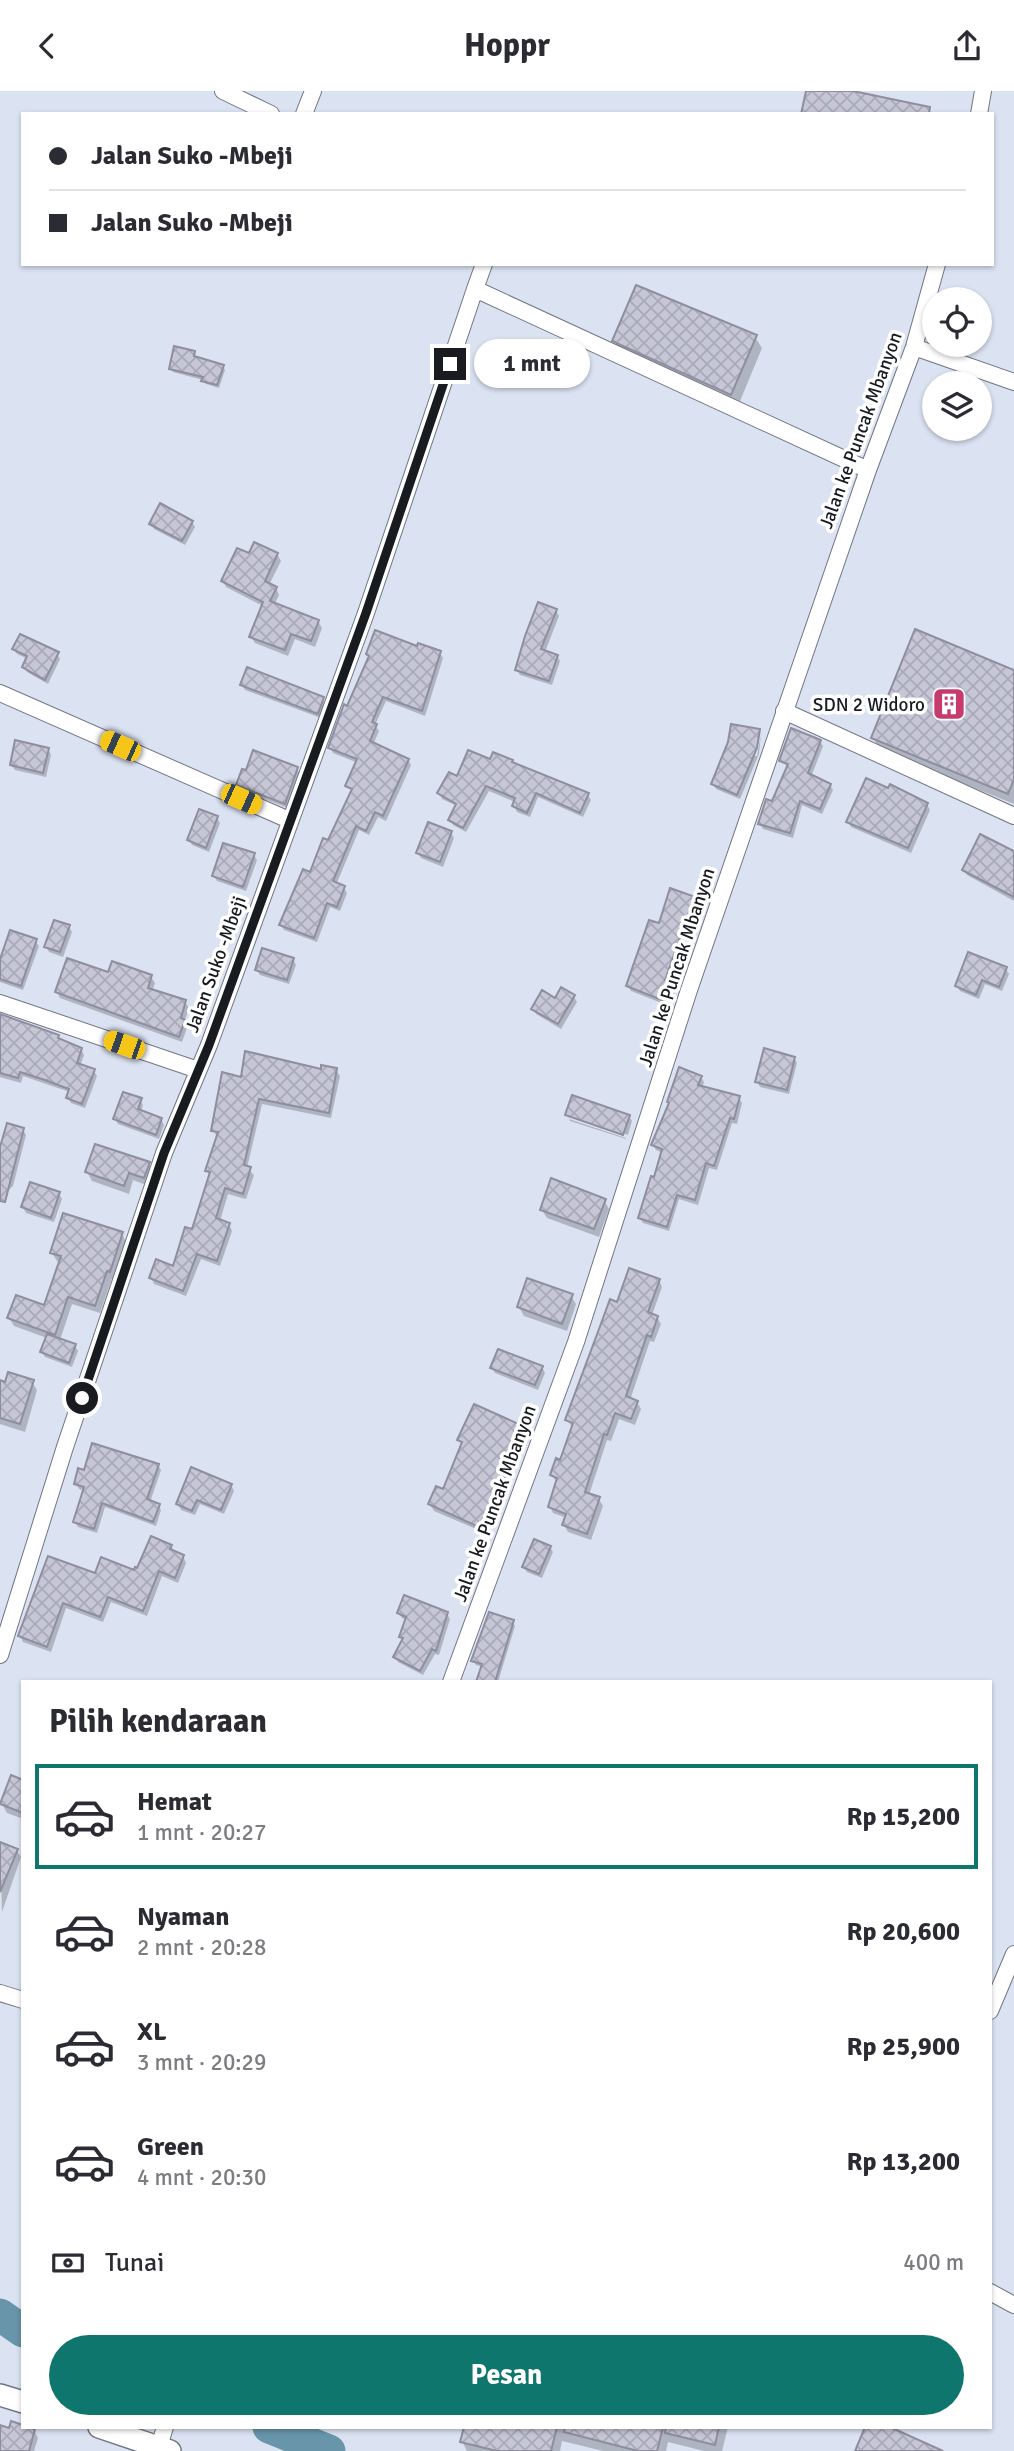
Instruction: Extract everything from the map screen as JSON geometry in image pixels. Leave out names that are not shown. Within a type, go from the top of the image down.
[{"type":"street","points":[[222,91],[267,112]]},
{"type":"street","points":[[305,112],[313,91]]},
{"type":"street","points":[[979,112],[983,91]]},
{"type":"street","name":"Jalan Suko -Mbeji","points":[[0,1655],[65,1447],[164,1153],[198,1070],[366,613],[483,266]]},
{"type":"street","name":"Jalan ke Puncak Mbanyon","points":[[452,1680],[576,1342],[689,990],[868,470],[914,347],[936,266]]},
{"type":"street","points":[[475,289],[868,470]]},
{"type":"street","points":[[914,347],[1014,382]]},
{"type":"street","points":[[0,693],[289,820]]},
{"type":"street","points":[[784,712],[1014,816]]},
{"type":"street","points":[[0,1003],[198,1070]]},
{"type":"street","points":[[992,2006],[1014,1954]]},
{"type":"street","points":[[0,1993],[21,1999]]},
{"type":"street","points":[[992,2293],[1014,2305]]},
{"type":"street","points":[[0,2395],[21,2401]]},
{"type":"street","points":[[110,2429],[164,2439]]},
{"type":"building","points":[[806,91],[853,91],[930,107],[929,112],[801,112]]},
{"type":"building","points":[[636,285],[757,335],[731,395],[612,341]]},
{"type":"building","points":[[174,346],[195,351],[194,356],[224,365],[217,385],[201,381],[203,377],[169,369]]},
{"type":"building","points":[[160,503],[193,521],[182,541],[149,524]]},
{"type":"building","points":[[254,542],[278,553],[265,581],[277,587],[270,601],[319,620],[311,641],[291,634],[285,650],[249,637],[263,602],[221,581],[237,548],[249,553]]},
{"type":"building","points":[[538,602],[557,609],[541,649],[558,655],[549,681],[515,670]]},
{"type":"building","name":"SDN 2 Widoro","points":[[915,629],[1014,670],[1014,779],[1008,794],[871,738]]},
{"type":"building","points":[[375,630],[417,646],[418,643],[441,651],[422,711],[383,697],[372,722],[377,724],[370,741],[409,759],[383,816],[375,812],[366,831],[356,826],[333,881],[345,886],[337,907],[327,903],[314,938],[279,925],[303,869],[310,872],[323,838],[328,840],[352,789],[345,786],[357,759],[328,748],[344,704],[347,706],[369,656],[366,654]]},
{"type":"building","points":[[20,634],[59,652],[45,680],[22,667],[27,656],[12,649]]},
{"type":"building","points":[[247,667],[324,697],[318,714],[240,685]]},
{"type":"building","points":[[731,724],[760,729],[757,748],[737,795],[711,784],[728,742]]},
{"type":"building","points":[[791,728],[821,740],[808,773],[831,784],[820,809],[800,801],[790,833],[758,824],[766,799],[772,801],[788,764],[779,761]]},
{"type":"building","points":[[15,740],[49,748],[43,773],[10,765]]},
{"type":"building","points":[[253,750],[298,767],[285,804],[236,785],[242,769],[246,770]]},
{"type":"building","points":[[468,750],[490,759],[493,752],[589,793],[580,813],[536,793],[527,813],[512,806],[515,798],[486,786],[463,828],[448,820],[456,804],[437,793],[449,772],[457,776]]},
{"type":"building","points":[[866,778],[888,788],[890,784],[928,803],[908,848],[846,822]]},
{"type":"building","points":[[199,809],[218,816],[206,848],[187,840]]},
{"type":"building","points":[[428,822],[452,831],[440,862],[416,853]]},
{"type":"building","points":[[980,834],[1014,851],[1014,897],[962,870]]},
{"type":"building","points":[[223,843],[255,853],[243,887],[212,876]]},
{"type":"building","points":[[670,888],[701,899],[696,914],[689,912],[665,980],[674,983],[667,1002],[626,986],[649,920],[659,923]]},
{"type":"building","points":[[54,920],[70,925],[60,952],[44,947]]},
{"type":"building","points":[[10,930],[37,939],[21,986],[0,979],[0,959]]},
{"type":"building","points":[[262,948],[294,958],[287,980],[255,970]]},
{"type":"building","points":[[968,952],[1007,967],[999,987],[982,980],[976,995],[955,986]]},
{"type":"building","points":[[67,958],[108,972],[112,961],[152,975],[148,988],[186,1000],[181,1018],[185,1020],[179,1037],[55,992]]},
{"type":"building","points":[[561,987],[575,995],[558,1024],[531,1009],[542,990],[555,998]]},
{"type":"building","points":[[0,1014],[59,1035],[58,1038],[82,1048],[77,1063],[95,1069],[82,1104],[66,1098],[69,1089],[20,1072],[18,1078],[0,1073]]},
{"type":"building","points":[[764,1048],[795,1057],[787,1090],[755,1082]]},
{"type":"building","points":[[245,1051],[321,1069],[321,1065],[337,1068],[329,1113],[259,1099],[244,1165],[251,1167],[243,1194],[225,1188],[216,1218],[230,1223],[217,1261],[197,1254],[183,1291],[149,1278],[156,1259],[173,1266],[185,1227],[192,1229],[210,1172],[205,1171],[218,1132],[211,1131],[222,1072],[241,1077]]},
{"type":"building","points":[[679,1067],[702,1076],[698,1085],[740,1096],[734,1119],[730,1118],[714,1166],[706,1163],[695,1200],[677,1195],[667,1227],[638,1218],[662,1149],[651,1145],[669,1103],[667,1102]]},
{"type":"building","points":[[123,1092],[142,1098],[138,1109],[162,1118],[156,1135],[113,1119]]},
{"type":"building","points":[[572,1095],[630,1115],[623,1135],[565,1115]]},
{"type":"building","points":[[7,1123],[24,1128],[5,1202],[0,1201],[0,1147]]},
{"type":"building","points":[[95,1144],[150,1162],[144,1178],[129,1173],[124,1186],[85,1172]]},
{"type":"building","points":[[551,1178],[606,1199],[594,1229],[540,1210]]},
{"type":"building","points":[[30,1182],[60,1192],[51,1218],[21,1207]]},
{"type":"building","points":[[63,1213],[123,1232],[95,1306],[68,1297],[55,1335],[7,1318],[16,1295],[44,1305],[61,1256],[50,1253]]},
{"type":"building","points":[[629,1268],[660,1279],[648,1312],[658,1316],[651,1337],[647,1335],[626,1396],[638,1401],[631,1419],[615,1413],[607,1435],[604,1434],[585,1492],[600,1497],[587,1534],[562,1525],[566,1514],[548,1507],[557,1478],[550,1475],[556,1458],[560,1460],[573,1423],[565,1420],[610,1299],[617,1302]]},
{"type":"building","points":[[527,1278],[573,1294],[562,1324],[517,1307]]},
{"type":"building","points":[[47,1334],[76,1344],[69,1363],[40,1352]]},
{"type":"building","points":[[498,1349],[543,1366],[535,1385],[490,1368]]},
{"type":"building","points":[[8,1372],[34,1380],[20,1424],[0,1418],[0,1380],[5,1382]]},
{"type":"building","points":[[474,1404],[523,1426],[502,1472],[505,1474],[479,1527],[428,1504],[436,1486],[443,1489],[462,1442],[457,1440]]},
{"type":"building","points":[[92,1443],[159,1464],[147,1499],[160,1504],[153,1522],[102,1503],[94,1529],[73,1522],[84,1487],[74,1484],[78,1468],[84,1470]]},
{"type":"building","points":[[191,1467],[232,1484],[221,1510],[197,1500],[192,1511],[176,1504]]},
{"type":"building","points":[[151,1536],[172,1545],[170,1549],[184,1555],[175,1578],[159,1571],[143,1611],[108,1597],[100,1617],[63,1603],[47,1647],[18,1636],[48,1556],[95,1573],[101,1557],[134,1570]]},
{"type":"building","points":[[534,1539],[551,1546],[539,1574],[522,1567]]},
{"type":"building","points":[[404,1595],[448,1612],[436,1651],[432,1649],[420,1671],[393,1657],[403,1638],[399,1637],[406,1617],[397,1613]]},
{"type":"building","points":[[489,1612],[514,1620],[496,1680],[477,1680],[482,1664],[471,1661]]},
{"type":"building","points":[[11,1775],[21,1779],[21,1812],[0,1804]]},
{"type":"building","points":[[0,1842],[18,1849],[0,1892]]},
{"type":"building","points":[[11,2421],[21,2424],[21,2429],[35,2429],[29,2451],[0,2451],[0,2425],[9,2428]]},
{"type":"building","points":[[463,2429],[556,2429],[551,2451],[497,2451],[460,2442]]},
{"type":"building","points":[[565,2429],[662,2429],[657,2451],[638,2451],[564,2432]]},
{"type":"building","points":[[666,2429],[719,2429],[715,2445],[665,2433]]},
{"type":"building","points":[[864,2429],[894,2429],[943,2451],[855,2451]]},
{"type":"waterway","points":[[0,2315],[21,2330]]},
{"type":"waterway","points":[[274,2429],[329,2451]]},
{"type":"place","name":"SDN 2 Widoro","points":[[949,704]]},
{"type":"route","points":[[82,1398],[164,1153],[209,1045],[366,613],[450,364]]}]
